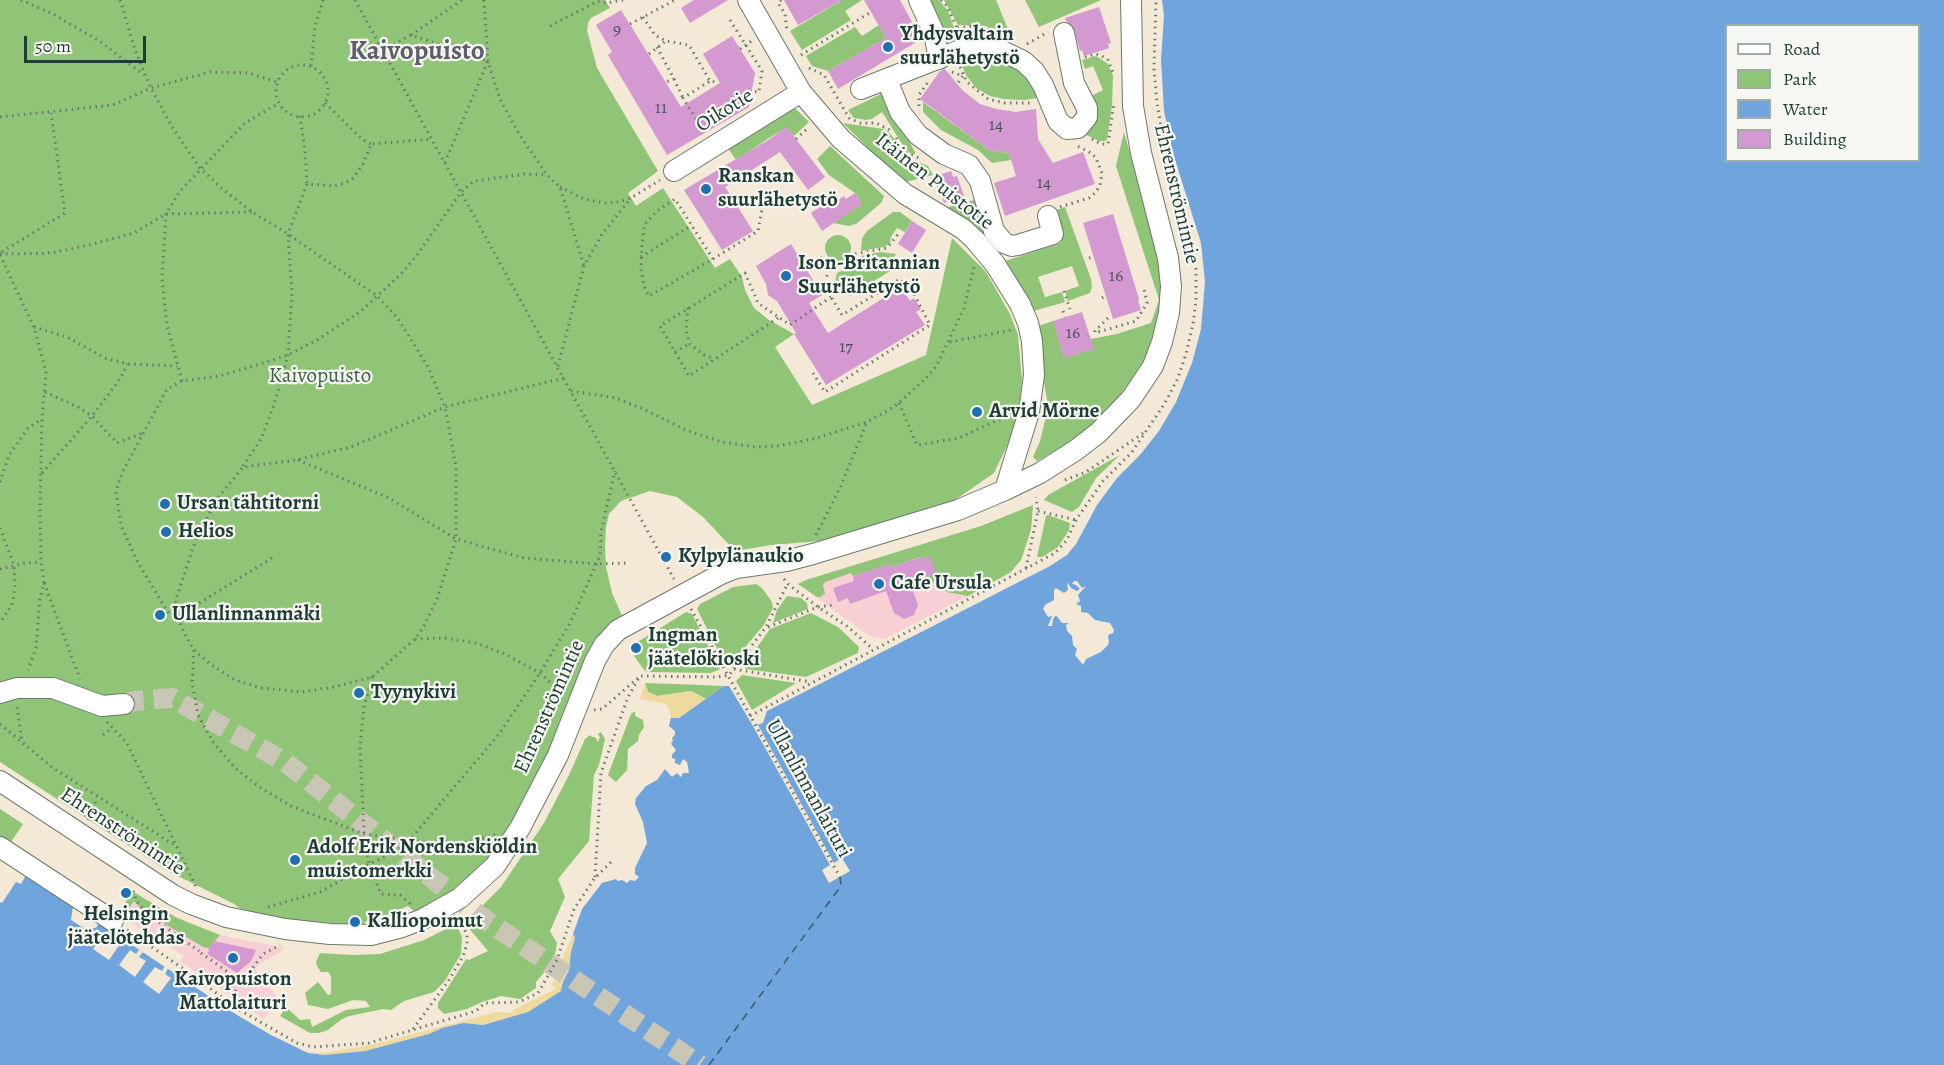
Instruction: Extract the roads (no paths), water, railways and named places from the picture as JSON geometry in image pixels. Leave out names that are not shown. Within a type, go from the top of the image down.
[{"type":"street","name":"Itäinen Puistotie","points":[[748,0],[801,92],[841,139],[905,194],[963,229],[975,240],[995,264],[1020,304],[1032,341],[1034,375],[1031,401],[1005,490]]},
{"type":"street","points":[[919,0],[934,33],[940,66]]},
{"type":"street","name":"Ehrenströmintie","points":[[0,781],[158,885],[191,904],[225,917],[330,934],[357,936],[383,933],[423,919],[445,908],[473,888],[495,866],[520,828],[558,754],[595,662],[604,645],[618,630],[686,600],[736,568],[786,561],[813,554],[958,510],[1005,490],[1040,473],[1098,433],[1117,416],[1143,382],[1162,342],[1169,313],[1170,272],[1141,153],[1133,106],[1131,0]]},
{"type":"street","points":[[861,89],[940,66],[965,48],[1000,50],[1012,54],[1034,71],[1043,85],[1058,121],[1067,129],[1078,128],[1086,117],[1087,108],[1074,83],[1058,32]]},
{"type":"street","points":[[887,80],[900,112],[918,135],[944,154],[969,165],[980,181],[994,231],[1004,243],[1012,246],[1018,245],[1053,234],[1048,216]]},
{"type":"street","name":"Oikotie","points":[[674,171],[801,92]]},
{"type":"street","points":[[9,691],[53,688],[102,706],[124,704]]},
{"type":"street","points":[[0,847],[113,921]]},
{"type":"water","points":[[1162,0],[1944,0],[1944,1065],[0,1065],[0,902],[2,903],[16,882],[21,884],[26,875],[73,906],[71,920],[88,931],[96,928],[99,923],[237,1015],[308,1053],[325,1055],[365,1051],[429,1034],[442,1028],[463,1023],[483,1025],[528,1012],[561,991],[569,970],[575,938],[573,934],[582,909],[602,883],[616,879],[627,883],[639,877],[635,874],[635,868],[647,843],[643,822],[635,804],[636,798],[646,786],[657,780],[665,769],[672,777],[677,773],[681,777],[683,773],[689,773],[687,762],[683,759],[680,765],[672,758],[676,750],[671,744],[675,731],[669,726],[671,718],[679,718],[724,686],[729,686],[753,726],[763,723],[767,711],[1050,566],[1067,555],[1076,544],[1097,505],[1117,478],[1140,455],[1159,431],[1176,402],[1192,363],[1201,329],[1205,282],[1201,243],[1173,153],[1164,111],[1161,60],[1164,16]],"holes":[[[1077,581],[1082,588],[1086,586],[1078,595],[1080,601],[1076,604],[1081,606],[1081,612],[1088,613],[1095,620],[1110,623],[1114,630],[1108,635],[1108,645],[1101,652],[1086,659],[1083,665],[1075,655],[1077,649],[1073,645],[1072,636],[1067,631],[1066,625],[1069,623],[1062,623],[1056,615],[1052,626],[1048,626],[1052,616],[1048,617],[1043,609],[1045,605],[1054,600],[1056,588],[1064,593],[1068,590],[1067,582],[1071,588],[1077,591],[1080,589],[1072,584]]]},
{"type":"tunnel","points":[[124,704],[172,698],[285,762],[484,919],[700,1065]]},
{"type":"place","name":"Yhdysvaltain suurlähetystö","points":[[888,47]]},
{"type":"place","name":"Ranskan suurlähetystö","points":[[706,189]]},
{"type":"place","name":"Ison-Britannian Suurlähetystö","points":[[786,276]]},
{"type":"place","name":"Arvid Mörne","points":[[977,412]]},
{"type":"place","name":"Ursan tähtitorni","points":[[165,504]]},
{"type":"place","name":"Helios","points":[[166,532]]},
{"type":"place","name":"Kylpylänaukio","points":[[666,557]]},
{"type":"place","name":"Cafe Ursula","points":[[879,584]]},
{"type":"place","name":"Ullanlinnanmäki","points":[[160,615]]},
{"type":"place","name":"Ingman jäätelökioski","points":[[636,648]]},
{"type":"place","name":"Tyynykivi","points":[[359,693]]},
{"type":"place","name":"Adolf Erik Nordenskiöldin muistomerkki","points":[[295,860]]},
{"type":"place","name":"Helsingin jäätelötehdas","points":[[126,893]]},
{"type":"place","name":"Kalliopoimut","points":[[355,922]]},
{"type":"place","name":"Kaivopuiston Mattolaituri","points":[[233,958]]},
{"type":"district","name":"Kaivopuisto","points":[[417,52]]}]
